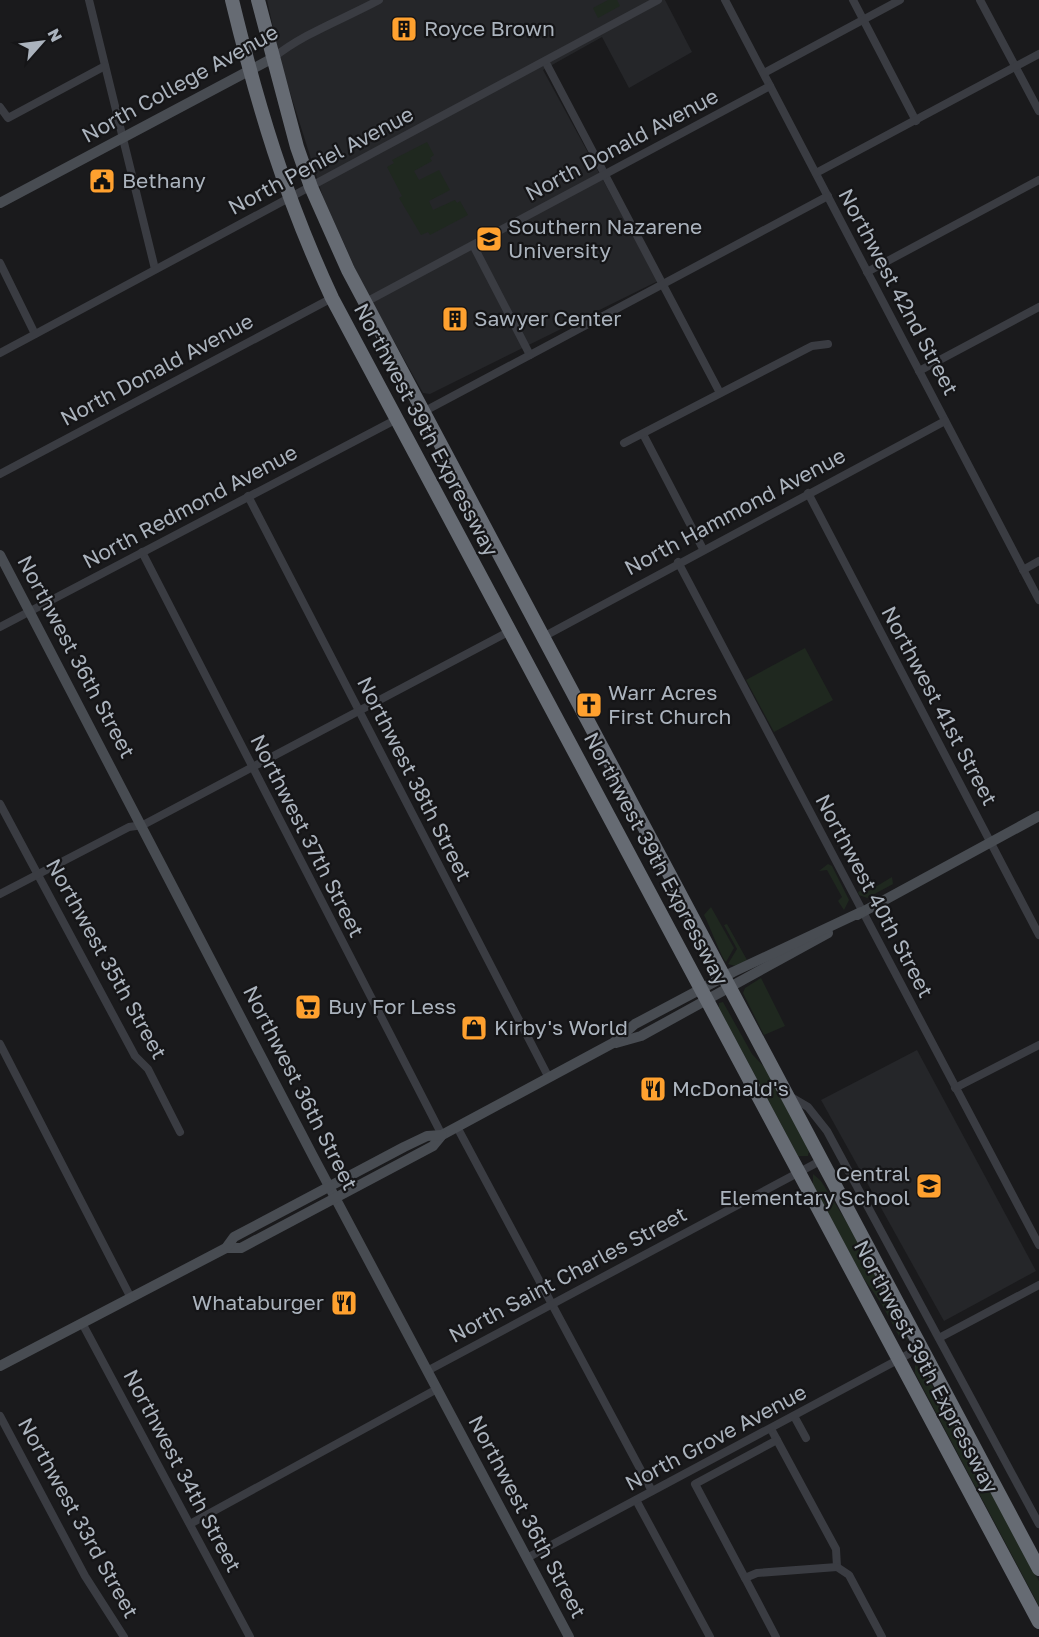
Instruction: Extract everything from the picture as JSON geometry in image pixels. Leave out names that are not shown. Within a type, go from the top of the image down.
[{"type":"highway","name":"Northwest 39th Expressway","points":[[232,0],[249,71],[288,198],[332,298],[1039,1622]]},
{"type":"highway","name":"Northwest 39th Expressway","points":[[258,0],[286,113],[311,186],[364,303],[1039,1569]]},
{"type":"highway","points":[[397,418],[423,412]]},
{"type":"highway","points":[[458,531],[480,520]]},
{"type":"highway","points":[[510,631],[533,619]]},
{"type":"highway","points":[[520,649],[543,637]]},
{"type":"main road","name":"North College Avenue","points":[[0,202],[273,58]]},
{"type":"main road","name":"Northwest 36th Street","points":[[0,555],[143,825],[336,1200],[569,1637]]},
{"type":"main road","points":[[226,1248],[241,1248],[336,1200],[433,1146],[442,1135],[613,1043],[635,1024],[705,995],[1039,816]]},
{"type":"main road","points":[[0,1366],[226,1248],[234,1237],[329,1186],[427,1136],[442,1135]]},
{"type":"street","points":[[89,0],[155,269]]},
{"type":"street","name":"North College Avenue","points":[[273,58],[333,22],[355,14],[379,0]]},
{"type":"street","name":"North Peniel Avenue","points":[[0,352],[658,0]]},
{"type":"street","name":"Northwest 42nd Street","points":[[725,0],[1039,600]]},
{"type":"street","points":[[853,0],[916,120]]},
{"type":"street","points":[[764,73],[900,0]]},
{"type":"street","points":[[981,0],[1039,111]]},
{"type":"street","points":[[816,173],[1039,54]]},
{"type":"street","points":[[545,61],[720,393]]},
{"type":"street","points":[[0,107],[8,118],[105,66]]},
{"type":"street","name":"North Donald Avenue","points":[[364,303],[770,86]]},
{"type":"street","points":[[867,272],[1039,180]]},
{"type":"street","points":[[423,412],[828,196]]},
{"type":"street","points":[[473,245],[531,355]]},
{"type":"street","points":[[0,263],[35,334]]},
{"type":"street","name":"North Donald Avenue","points":[[0,474],[332,298]]},
{"type":"street","points":[[919,371],[1039,307]]},
{"type":"street","points":[[624,443],[812,346],[828,344]]},
{"type":"street","name":"North Redmond Avenue","points":[[0,627],[397,418]]},
{"type":"street","name":"North Hammond Avenue","points":[[543,637],[678,562],[945,421]]},
{"type":"street","points":[[643,434],[703,549]]},
{"type":"street","name":"Northwest 41st Street","points":[[808,493],[1039,935]]},
{"type":"street","name":"Northwest 38th Street","points":[[248,496],[549,1078]]},
{"type":"street","name":"Northwest 37th Street","points":[[142,552],[442,1135]]},
{"type":"street","points":[[1023,570],[1039,561]]},
{"type":"street","name":"Northwest 40th Street","points":[[678,562],[1039,1245]]},
{"type":"street","points":[[0,894],[129,827],[143,825],[510,631]]},
{"type":"street","name":"Northwest 35th Street","points":[[0,804],[135,1056],[148,1069],[180,1132]]},
{"type":"street","points":[[0,1044],[131,1298]]},
{"type":"street","points":[[955,1089],[1039,1045]]},
{"type":"street","name":"Northwest 39th Expressway","points":[[787,1095],[808,1107],[827,1131],[1039,1524]]},
{"type":"street","points":[[457,1127],[652,1491]]},
{"type":"street","name":"North Saint Charles Street","points":[[427,1371],[822,1160]]},
{"type":"street","points":[[939,1338],[1039,1285]]},
{"type":"street","name":"Northwest 34th Street","points":[[82,1323],[250,1637]]},
{"type":"street","name":"North Grove Avenue","points":[[527,1558],[920,1348]]},
{"type":"street","points":[[190,1524],[436,1389]]},
{"type":"street","name":"Northwest 33rd Street","points":[[0,1416],[85,1576],[124,1637]]},
{"type":"street","points":[[794,1416],[806,1438]]},
{"type":"street","points":[[771,1429],[836,1549],[837,1567]]},
{"type":"street","points":[[695,1484],[777,1440]]},
{"type":"street","points":[[688,1472],[776,1637]]},
{"type":"street","points":[[636,1500],[710,1637]]},
{"type":"street","points":[[746,1578],[757,1573],[837,1567],[849,1575],[882,1637]]},
{"type":"shaded area","name":"Southern Nazarene University","points":[[267,0],[665,0],[692,52],[629,88],[602,37],[543,70],[658,281],[430,394],[423,393],[363,286],[323,197],[282,67]]},
{"type":"shaded area","points":[[608,0],[617,0],[620,6],[598,18],[593,8]]},
{"type":"shaded area","points":[[427,142],[434,155],[430,158],[432,161],[414,171],[419,180],[439,170],[450,190],[429,201],[433,210],[455,200],[457,203],[460,201],[468,215],[430,235],[428,232],[421,235],[399,198],[402,196],[387,167],[394,163],[392,160]]},
{"type":"shaded area","points":[[805,648],[833,700],[774,732],[746,680]]},
{"type":"shaded area","points":[[828,864],[832,866],[849,900],[844,910],[838,901],[842,897],[827,870],[819,871]]},
{"type":"shaded area","points":[[892,877],[893,884],[867,898],[859,895],[858,892],[864,889],[867,892]]},
{"type":"shaded area","points":[[711,907],[734,948],[726,962],[704,915]]},
{"type":"shaded area","points":[[727,924],[747,960],[736,966],[728,964],[737,949],[724,925]]},
{"type":"shaded area","points":[[761,978],[785,1026],[764,1035],[743,993],[745,988]]},
{"type":"shaded area","points":[[723,1002],[752,1054],[766,1069],[809,1150],[808,1156],[798,1156],[719,1008],[719,1003]]},
{"type":"shaded area","name":"Central Elementary School","points":[[917,1050],[1036,1271],[944,1321],[821,1100]]},
{"type":"shaded area","points":[[813,1174],[821,1181],[854,1234],[908,1339],[903,1341],[899,1336],[881,1303],[862,1276],[813,1185]]},
{"type":"shaded area","points":[[915,1365],[922,1369],[956,1426],[1039,1581],[1039,1606],[915,1373]]},
{"type":"place","name":"Royce Brown","points":[[404,29]]},
{"type":"place","name":"Bethany","points":[[102,181]]},
{"type":"place","name":"Southern Nazarene University","points":[[489,239]]},
{"type":"place","name":"Sawyer Center","points":[[455,319]]},
{"type":"place","name":"Warr Acres First Church","points":[[589,705]]},
{"type":"place","name":"Buy For Less","points":[[308,1007]]},
{"type":"place","name":"Kirby's World","points":[[474,1028]]},
{"type":"place","name":"McDonald's","points":[[653,1089]]},
{"type":"place","name":"Central Elementary School","points":[[929,1186]]},
{"type":"place","name":"Whataburger","points":[[344,1303]]}]
